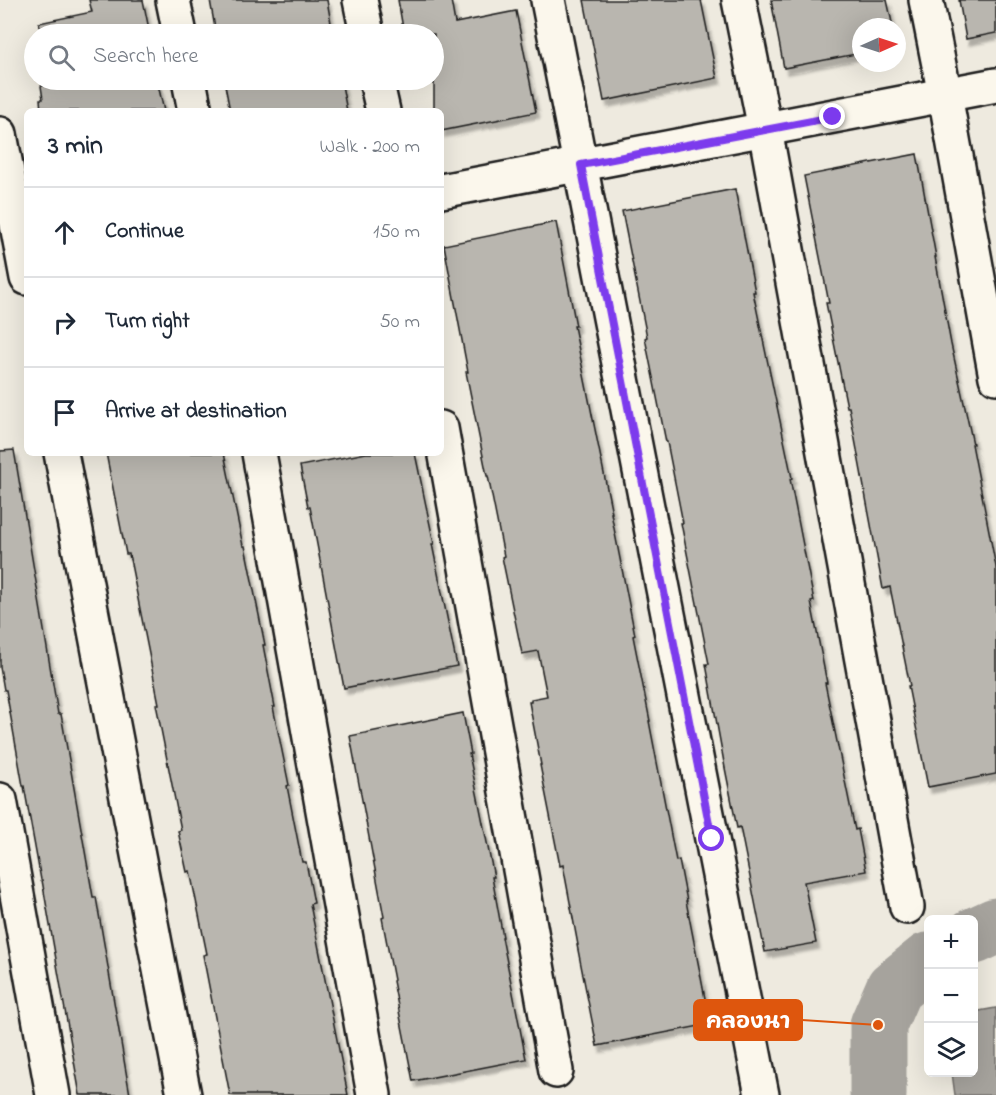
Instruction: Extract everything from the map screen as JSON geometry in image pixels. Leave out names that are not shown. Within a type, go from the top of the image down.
[{"type":"street","points":[[173,0],[178,24]]},
{"type":"street","points":[[360,0],[365,24]]},
{"type":"street","points":[[548,0],[762,1095]]},
{"type":"street","points":[[739,0],[765,129],[907,907]]},
{"type":"street","points":[[926,0],[996,377]]},
{"type":"street","points":[[444,190],[996,85]]},
{"type":"street","points":[[191,90],[194,108]]},
{"type":"street","points":[[378,90],[381,108]]},
{"type":"street","points":[[0,134],[20,275]]},
{"type":"street","points":[[444,445],[556,1071]]},
{"type":"street","points":[[62,456],[184,1095]]},
{"type":"street","points":[[260,456],[374,1095]]},
{"type":"street","points":[[0,800],[53,1095]]},
{"type":"shaded area","points":[[996,1008],[996,1095],[955,1095],[953,1077],[978,1077],[978,1011]]},
{"type":"building","points":[[89,0],[143,0],[148,24],[39,24],[92,12]]},
{"type":"building","points":[[210,0],[327,0],[331,23],[326,24],[214,24]]},
{"type":"building","points":[[398,0],[451,0],[455,23],[516,11],[536,112],[444,130],[444,108],[434,108],[434,90],[444,90],[444,24],[402,24]]},
{"type":"building","points":[[584,0],[701,0],[717,78],[604,101]]},
{"type":"building","points":[[771,0],[887,0],[891,18],[852,18],[852,55],[784,68]]},
{"type":"building","points":[[959,0],[996,0],[996,33],[966,39]]},
{"type":"building","points":[[42,90],[159,90],[163,108],[41,108],[40,99],[43,99]]},
{"type":"building","points":[[226,90],[343,90],[346,108],[229,108]]},
{"type":"building","points":[[917,154],[951,344],[996,567],[996,774],[928,787],[890,587],[883,589],[849,407],[847,407],[826,303],[829,303],[804,176]]},
{"type":"building","points":[[735,189],[755,292],[753,292],[792,478],[790,479],[814,601],[811,602],[827,683],[825,683],[855,830],[858,829],[866,871],[804,882],[816,943],[765,952],[740,827],[737,828],[725,768],[706,664],[709,664],[681,523],[683,523],[622,211]]},
{"type":"building","points":[[556,222],[576,326],[574,326],[635,635],[633,636],[649,721],[676,861],[679,860],[710,1024],[597,1046],[529,702],[531,699],[547,696],[538,651],[522,654],[466,372],[468,372],[444,245]]},
{"type":"building","points":[[14,450],[58,714],[61,714],[93,897],[96,897],[130,1095],[80,1095],[42,880],[6,690],[4,690],[0,667],[0,451]]},
{"type":"building","points":[[107,456],[225,456],[265,645],[263,645],[275,707],[273,707],[289,785],[287,786],[302,862],[306,862],[314,903],[310,904],[348,1095],[230,1095],[203,955],[207,954],[190,871],[187,872],[178,831],[181,830],[156,704],[159,704],[129,554],[126,554]]},
{"type":"building","points":[[351,456],[416,456],[457,666],[344,688],[310,507],[308,507],[300,466]]},
{"type":"building","points":[[463,713],[526,1059],[413,1081],[350,736]]},
{"type":"waterway","points":[[978,934],[996,926]]},
{"type":"waterway","points":[[878,1095],[878,1025],[894,988],[924,964]]},
{"type":"place","name":"คลองนา","points":[[878,1025]]},
{"type":"route","points":[[712,839],[581,165],[833,117]]}]
